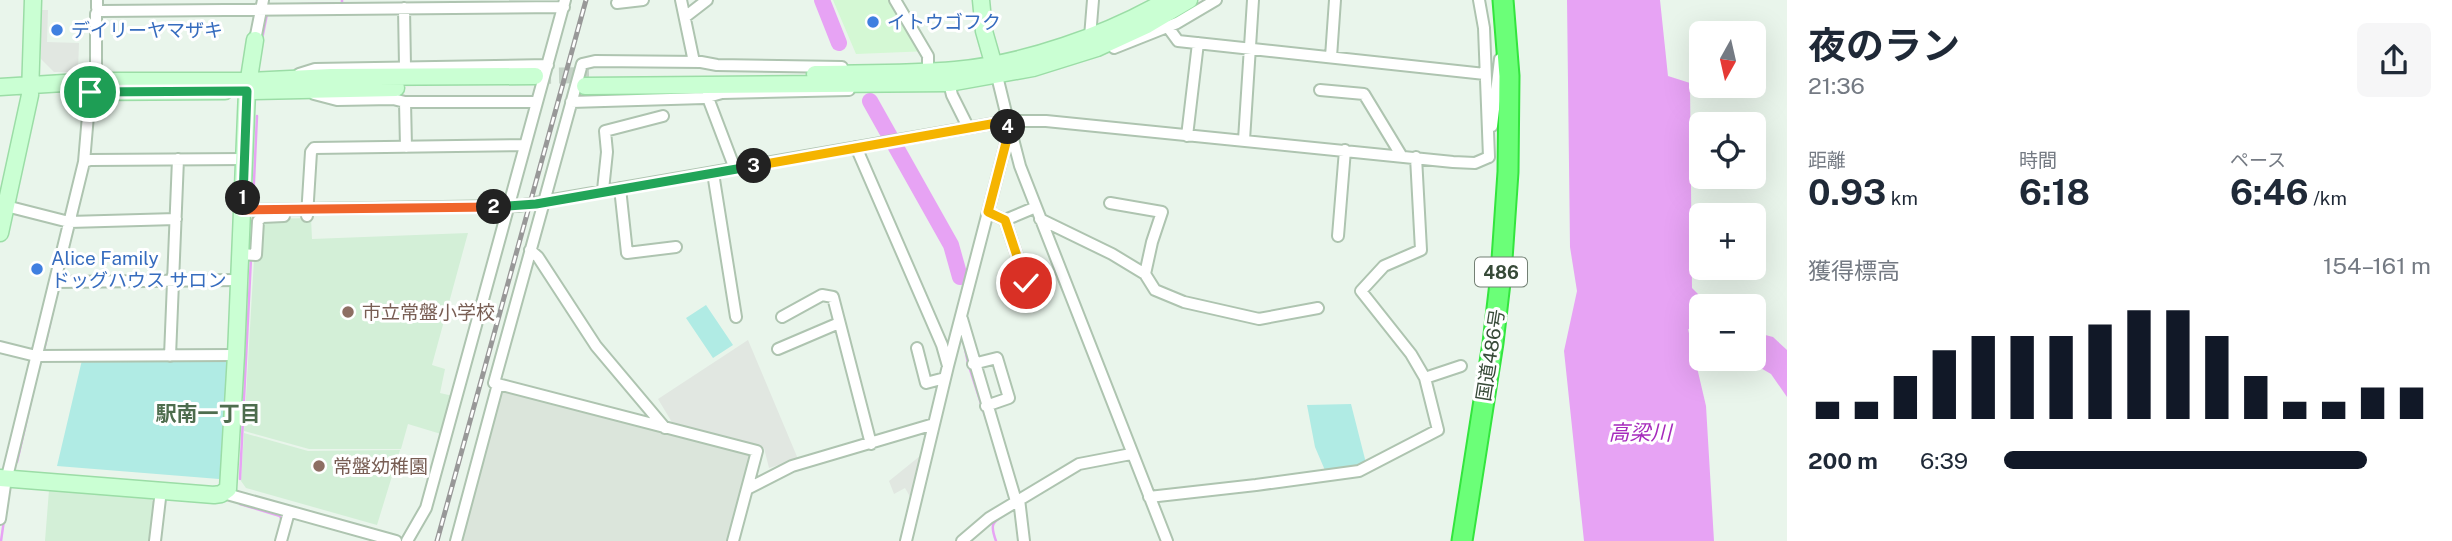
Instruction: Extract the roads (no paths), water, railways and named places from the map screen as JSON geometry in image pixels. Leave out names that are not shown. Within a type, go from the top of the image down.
[{"type":"highway","name":"国道486号","points":[[1462,541],[1501,274],[1509,76],[1504,7]]},
{"type":"street","points":[[0,233],[3,205],[31,89],[33,0]]},
{"type":"street","points":[[617,3],[643,0]]},
{"type":"street","points":[[681,0],[694,62]]},
{"type":"street","points":[[685,17],[707,0]]},
{"type":"street","points":[[895,0],[928,56],[928,72]]},
{"type":"street","points":[[906,541],[1008,135],[1008,121],[985,31],[981,0]]},
{"type":"street","points":[[1090,37],[1093,0]]},
{"type":"street","points":[[1106,30],[1150,0]]},
{"type":"street","points":[[587,80],[873,79],[949,83],[996,70],[1090,37],[1134,19],[1167,0]]},
{"type":"street","points":[[571,102],[708,98],[722,93],[831,92],[873,79],[928,72],[1033,68],[1106,44],[1147,25],[1189,0]]},
{"type":"street","points":[[1083,52],[1105,51],[1177,23],[1216,0]]},
{"type":"street","points":[[1244,141],[1253,0]]},
{"type":"street","points":[[1331,57],[1335,0]]},
{"type":"street","points":[[1479,0],[1484,28],[1489,157]]},
{"type":"street","points":[[0,519],[4,479],[84,162],[93,86],[98,5],[265,7],[335,4],[404,8],[564,3],[426,508],[407,541]]},
{"type":"street","points":[[223,493],[229,484],[239,280],[248,254],[242,210],[248,86],[255,40],[265,7]]},
{"type":"street","points":[[1489,157],[1504,7]]},
{"type":"street","points":[[404,8],[405,66]]},
{"type":"street","points":[[1167,26],[1178,41],[1485,75]]},
{"type":"street","points":[[1187,135],[1198,43]]},
{"type":"street","points":[[733,541],[757,451],[494,383],[582,64],[694,62],[717,65],[814,65],[849,67],[873,79]]},
{"type":"street","points":[[248,86],[285,79],[315,69],[548,65]]},
{"type":"street","points":[[0,87],[31,89],[93,86],[248,86],[299,90],[533,81],[285,79]]},
{"type":"street","points":[[949,83],[968,127]]},
{"type":"street","points":[[0,98],[31,89]]},
{"type":"street","points":[[299,90],[337,100],[537,102]]},
{"type":"street","points":[[1320,90],[1364,94],[1401,155]]},
{"type":"street","points":[[708,98],[735,169]]},
{"type":"street","points":[[405,102],[405,148]]},
{"type":"street","points":[[603,190],[607,160],[605,131],[663,116]]},
{"type":"street","points":[[242,210],[509,206],[544,202],[1008,121],[1046,121],[1475,163],[1489,157]]},
{"type":"street","points":[[1008,135],[1013,139],[1040,219],[1167,541]]},
{"type":"street","points":[[248,254],[256,255],[258,221],[262,217],[308,216],[311,152],[314,148],[526,145]]},
{"type":"street","points":[[856,147],[942,345],[948,366]]},
{"type":"street","points":[[1338,236],[1345,150]]},
{"type":"street","points":[[1149,497],[1359,471],[1438,430],[1425,378],[1410,354],[1361,292],[1384,266],[1421,250],[1416,157]]},
{"type":"street","points":[[170,356],[178,159]]},
{"type":"street","points":[[84,162],[245,159]]},
{"type":"street","points":[[713,173],[736,317]]},
{"type":"street","points":[[620,188],[627,253],[676,247]]},
{"type":"street","points":[[1110,203],[1162,212],[1145,274]]},
{"type":"street","points":[[3,205],[69,222],[176,219]]},
{"type":"street","points":[[1005,220],[1036,207]]},
{"type":"street","points":[[988,212],[1005,220],[1026,283]]},
{"type":"street","points":[[1040,219],[1145,274],[1155,290],[1175,299],[1244,317],[1267,319],[1318,308]]},
{"type":"street","points":[[530,250],[538,257],[603,355],[665,428]]},
{"type":"street","points":[[55,282],[239,280]]},
{"type":"street","points":[[782,317],[826,294],[833,297],[871,444]]},
{"type":"street","points":[[961,317],[986,406],[1018,500],[1024,541]]},
{"type":"street","points":[[778,349],[839,323]]},
{"type":"street","points":[[0,347],[36,356],[236,355]]},
{"type":"street","points":[[916,348],[926,383],[945,378]]},
{"type":"street","points":[[974,364],[997,358],[1009,398],[986,406]]},
{"type":"street","points":[[1425,378],[1461,366]]},
{"type":"street","points":[[456,541],[498,384]]},
{"type":"street","points":[[747,489],[792,466],[934,424]]},
{"type":"street","points":[[962,541],[989,518],[1079,464],[1132,454]]},
{"type":"street","points":[[4,479],[214,495],[223,493],[396,541]]},
{"type":"street","points":[[155,541],[161,491]]},
{"type":"street","points":[[281,541],[289,512]]},
{"type":"street","points":[[345,541],[348,528]]},
{"type":"water","name":"高梁川","points":[[1567,0],[1660,0],[1668,76],[1689,83],[1691,203],[1689,203],[1689,280],[1692,280],[1692,288],[1698,294],[1689,294],[1689,371],[1698,371],[1706,406],[1714,541],[1584,541],[1564,351],[1577,291],[1570,247]]},
{"type":"water","points":[[1766,335],[1773,337],[1787,350],[1787,397],[1771,374],[1766,371]]},
{"type":"waterway","points":[[269,5],[342,3],[342,0]]},
{"type":"waterway","points":[[822,0],[839,43]]},
{"type":"waterway","points":[[262,39],[267,14]]},
{"type":"waterway","points":[[870,101],[951,245],[960,277]]},
{"type":"waterway","points":[[253,203],[257,116]]},
{"type":"waterway","points":[[252,238],[253,218]]},
{"type":"waterway","points":[[240,479],[251,258]]},
{"type":"waterway","points":[[44,350],[55,302]]},
{"type":"waterway","points":[[964,344],[988,425]]},
{"type":"waterway","points":[[17,462],[40,362]]},
{"type":"waterway","points":[[240,504],[280,516],[282,521]]},
{"type":"waterway","points":[[996,541],[994,523],[1009,512]]},
{"type":"waterway","points":[[1,541],[4,520]]},
{"type":"tunnel","points":[[535,76],[589,75]]},
{"type":"railway","points":[[437,541],[586,0]]},
{"type":"place","name":"イトウゴフク","points":[[873,22]]},
{"type":"place","name":"デイリーヤマザキ","points":[[57,30]]},
{"type":"place","name":"Alice Family ドッグハウス サロン","points":[[37,269]]},
{"type":"place","name":"市立常盤小学校","points":[[348,312]]},
{"type":"place","name":"常盤幼稚園","points":[[319,466]]},
{"type":"district","name":"駅南一丁目","points":[[208,413]]}]
